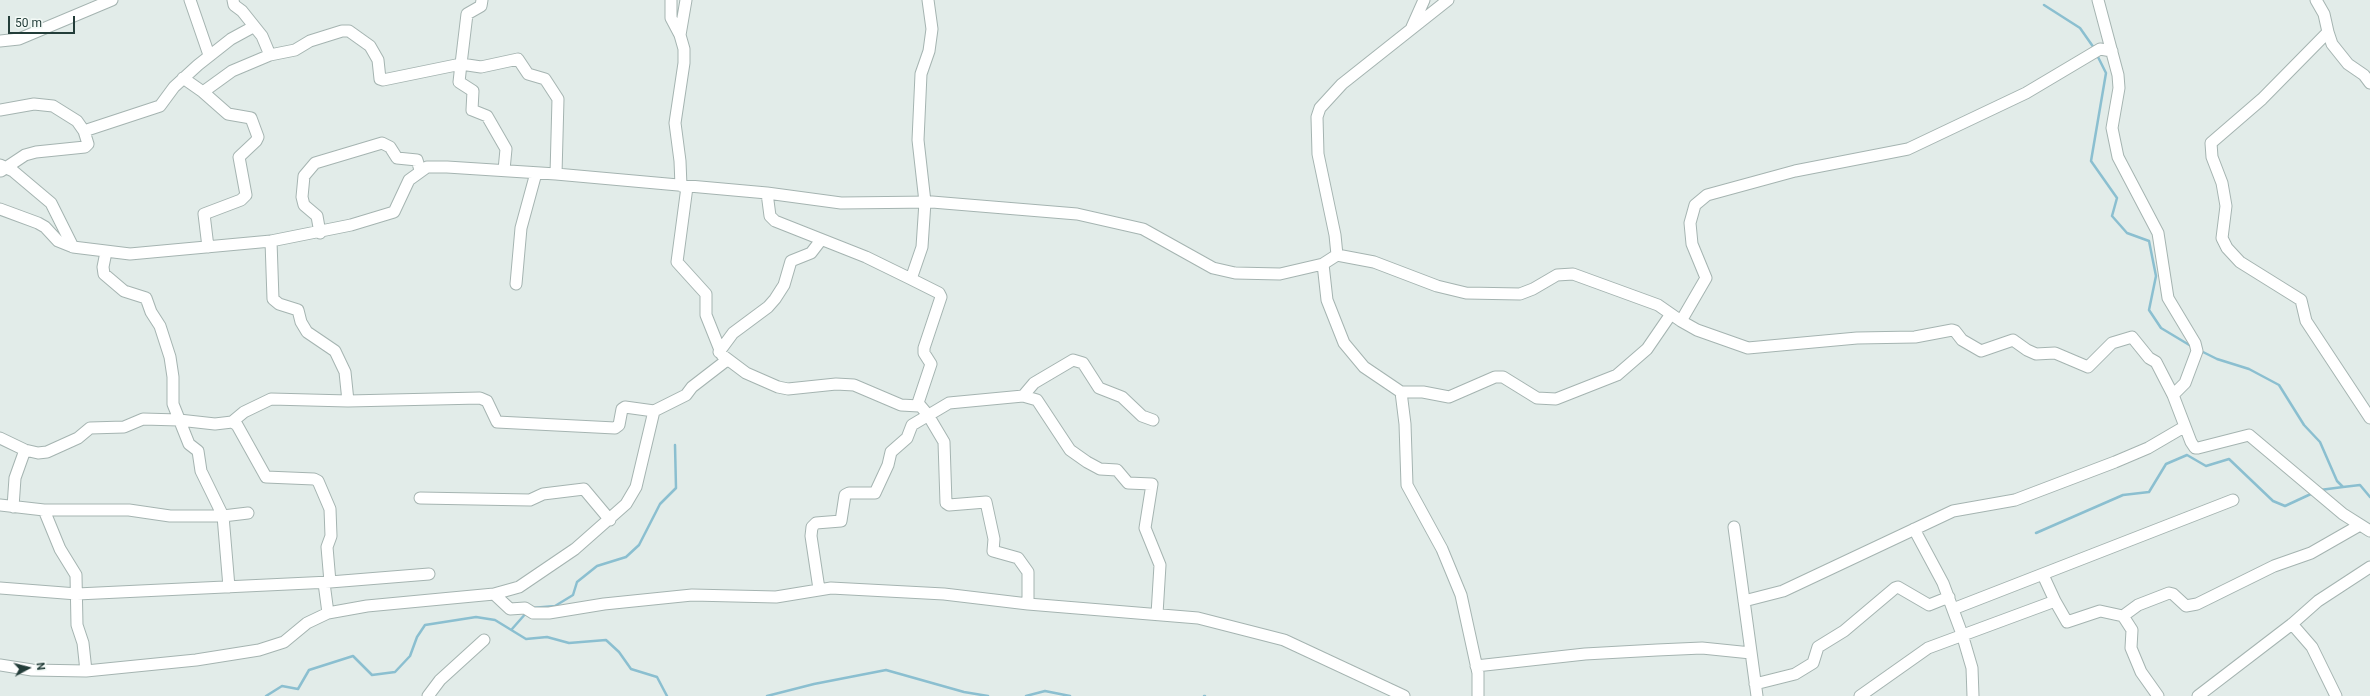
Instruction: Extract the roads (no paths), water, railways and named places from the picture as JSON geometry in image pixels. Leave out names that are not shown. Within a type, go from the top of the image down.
[{"type":"street","points":[[0,41],[19,39],[112,0]]},
{"type":"street","points":[[190,0],[209,55]]},
{"type":"street","points":[[233,0],[234,5],[242,11],[253,27],[262,36],[270,55]]},
{"type":"street","points":[[482,0],[481,6],[467,14],[460,82],[472,91],[472,110],[487,116],[506,149],[504,170]]},
{"type":"street","points":[[671,0],[671,18],[680,35]]},
{"type":"street","points":[[686,0],[680,35],[684,63],[675,130],[684,186],[677,262],[706,294],[706,315],[719,352],[727,360],[746,373],[778,387],[788,389],[836,384],[854,386],[902,405],[919,406],[928,415],[945,445],[946,503],[949,505],[986,502],[994,539],[993,551],[1018,558],[1028,572],[1028,604]]},
{"type":"street","points":[[911,279],[922,247],[925,202],[918,140],[921,74],[929,51],[932,29],[928,0]]},
{"type":"street","points":[[1411,29],[1424,0]]},
{"type":"street","points":[[1337,255],[1335,235],[1318,154],[1317,117],[1320,108],[1332,92],[1448,0]]},
{"type":"street","points":[[2098,0],[2112,51],[2119,88],[2112,128],[2118,157],[2158,233],[2168,298],[2196,347],[2185,384],[2173,395]]},
{"type":"street","points":[[2316,0],[2324,14],[2332,44],[2344,59],[2370,83]]},
{"type":"street","points":[[84,131],[160,106],[183,78],[209,55],[253,27]]},
{"type":"street","points":[[203,92],[232,71],[270,55],[295,50],[310,41],[346,31],[370,46],[378,60],[381,80],[461,64],[481,67],[518,59],[528,74],[545,79],[558,99],[556,174]]},
{"type":"street","points":[[2328,32],[2258,102],[2212,140],[2212,157],[2222,182],[2226,206],[2222,236],[2224,243],[2243,265],[2301,300],[2308,325],[2370,417]]},
{"type":"street","points":[[1680,322],[1706,278],[1692,244],[1690,223],[1695,205],[1707,195],[1795,171],[1908,148],[2026,93],[2100,49],[2112,51]]},
{"type":"street","points":[[183,78],[203,92],[228,114],[252,118],[258,137],[256,141],[238,157],[246,195],[241,200],[204,214],[208,247]]},
{"type":"street","points":[[0,110],[44,104],[53,106],[74,118],[84,131],[88,142],[87,146],[36,152],[25,155],[2,168],[51,203],[73,247]]},
{"type":"street","points":[[320,233],[317,216],[304,205],[302,197],[304,176],[315,163],[382,143],[390,147],[397,158],[415,159],[420,170]]},
{"type":"street","points":[[0,209],[38,223],[58,241],[73,247],[106,252],[146,254],[271,241],[320,233],[394,212],[409,180],[420,170],[427,167],[504,170],[767,193],[851,203],[925,202],[1077,214],[1137,226],[1213,268],[1235,273],[1280,274],[1323,264],[1337,255],[1374,262],[1437,286],[1466,293],[1520,294],[1533,289],[1557,275],[1573,274],[1658,305],[1680,322],[1721,340],[1748,348],[1857,338],[1914,337],[1952,330],[1955,331],[1962,340],[1981,351],[2013,340],[2027,350],[2039,354],[2055,353],[2088,367],[2112,342],[2132,337],[2149,358],[2156,362],[2173,395],[2184,427],[2193,445],[2198,448],[2249,435],[2343,514],[2370,531]]},
{"type":"street","points":[[516,284],[521,228],[536,173]]},
{"type":"street","points":[[767,193],[772,218],[821,240],[866,257],[892,272],[911,279],[939,293],[941,297],[924,348],[924,353],[932,364],[919,406]]},
{"type":"street","points":[[719,352],[733,333],[768,307],[775,299],[784,285],[791,261],[811,253],[821,240]]},
{"type":"street","points":[[271,241],[274,299],[279,304],[298,310],[301,322],[307,332],[335,351],[345,372],[348,400]]},
{"type":"street","points":[[106,252],[103,267],[104,274],[124,290],[146,298],[151,312],[160,326],[170,358],[173,376],[173,404],[189,444],[198,451],[201,471],[223,516],[229,587]]},
{"type":"street","points":[[1323,264],[1327,300],[1344,343],[1364,368],[1400,392],[1423,392],[1449,396],[1495,377],[1503,377],[1537,398],[1556,399],[1617,375],[1648,349],[1671,314]]},
{"type":"street","points":[[0,438],[25,450],[38,454],[47,452],[78,438],[94,428],[124,427],[143,419],[179,420],[215,424],[232,422],[244,412],[271,399],[348,400],[480,398],[487,401],[497,422],[583,427],[617,427],[622,409],[628,405],[654,411],[686,395],[692,387],[727,360]]},
{"type":"street","points":[[1023,396],[1034,383],[1073,360],[1083,363],[1099,388],[1122,397],[1144,418],[1153,420]]},
{"type":"street","points":[[1400,392],[1404,424],[1407,484],[1442,549],[1460,592],[1476,666],[1478,696]]},
{"type":"street","points":[[819,589],[811,536],[812,526],[816,523],[841,521],[845,495],[849,493],[875,493],[892,449],[907,438],[912,425],[952,402],[1023,396],[1036,400],[1070,450],[1087,462],[1100,469],[1117,470],[1128,483],[1152,484],[1145,528],[1160,566],[1157,614]]},
{"type":"street","points":[[0,665],[32,670],[86,671],[196,660],[259,650],[280,644],[307,623],[328,613],[367,606],[494,594],[526,583],[575,549],[610,520],[626,504],[636,487],[654,411]]},
{"type":"street","points":[[232,422],[237,425],[266,477],[314,479],[318,481],[330,509],[330,536],[327,547],[328,613]]},
{"type":"street","points":[[1744,601],[1783,591],[1960,509],[2005,502],[2053,486],[2148,448],[2184,427]]},
{"type":"street","points":[[13,507],[15,478],[25,450]]},
{"type":"street","points":[[420,498],[530,500],[543,494],[584,489],[610,520]]},
{"type":"street","points":[[1953,609],[2233,500]]},
{"type":"street","points":[[0,505],[44,510],[129,510],[170,516],[223,516],[248,513]]},
{"type":"street","points":[[44,510],[60,549],[75,572],[77,625],[83,643],[86,671]]},
{"type":"street","points":[[2123,616],[2138,605],[2170,593],[2186,606],[2197,604],[2267,570],[2311,553],[2360,525]]},
{"type":"street","points":[[1734,527],[1757,696]]},
{"type":"street","points":[[1914,529],[1949,597],[1972,668],[1973,696]]},
{"type":"street","points":[[2198,696],[2292,624],[2318,601],[2370,566]]},
{"type":"street","points":[[0,588],[77,594],[327,582],[429,574]]},
{"type":"street","points":[[2043,575],[2067,622],[2100,611],[2123,616],[2132,630],[2130,648],[2141,672],[2158,696]]},
{"type":"street","points":[[494,594],[508,608],[553,612],[604,604],[701,595],[776,597],[831,588],[944,594],[1028,604],[1198,618],[1284,640],[1404,696]]},
{"type":"street","points":[[1755,684],[1795,674],[1813,663],[1815,649],[1844,631],[1894,588],[1898,588],[1929,605],[1949,597]]},
{"type":"street","points":[[1860,696],[1928,648],[1962,634],[2055,601]]},
{"type":"street","points":[[2292,624],[2312,647],[2336,696]]},
{"type":"street","points":[[428,696],[440,680],[484,640]]},
{"type":"street","points":[[1476,666],[1585,654],[1657,650],[1702,648],[1751,653]]},
{"type":"waterway","points":[[2044,5],[2080,28],[2094,48]]},
{"type":"waterway","points":[[2097,55],[2106,73],[2091,161],[2117,198],[2112,216],[2127,233],[2149,241],[2156,276],[2149,310],[2161,328],[2191,346]]},
{"type":"waterway","points":[[2199,350],[2217,359],[2249,369],[2279,385],[2304,425],[2320,442],[2337,481],[2343,487],[2360,485],[2370,497]]},
{"type":"waterway","points":[[532,608],[555,606],[573,595],[577,582],[597,566],[626,557],[639,545],[660,504],[676,488],[675,445]]},
{"type":"waterway","points":[[2036,533],[2123,495],[2149,492],[2166,464],[2187,455],[2206,466],[2229,459],[2273,501],[2285,506],[2313,493]]},
{"type":"waterway","points":[[2320,490],[2343,487]]},
{"type":"waterway","points":[[512,629],[527,612]]},
{"type":"waterway","points":[[266,696],[282,686],[298,689],[309,670],[353,656],[372,675],[395,672],[410,656],[417,637],[425,625],[476,617],[495,620],[526,639],[547,637],[569,643],[606,640],[619,652],[631,669],[657,677],[667,696]]},
{"type":"waterway","points":[[767,696],[814,684],[886,670],[964,692],[988,696]]},
{"type":"waterway","points":[[1026,696],[1045,691],[1070,696]]}]
